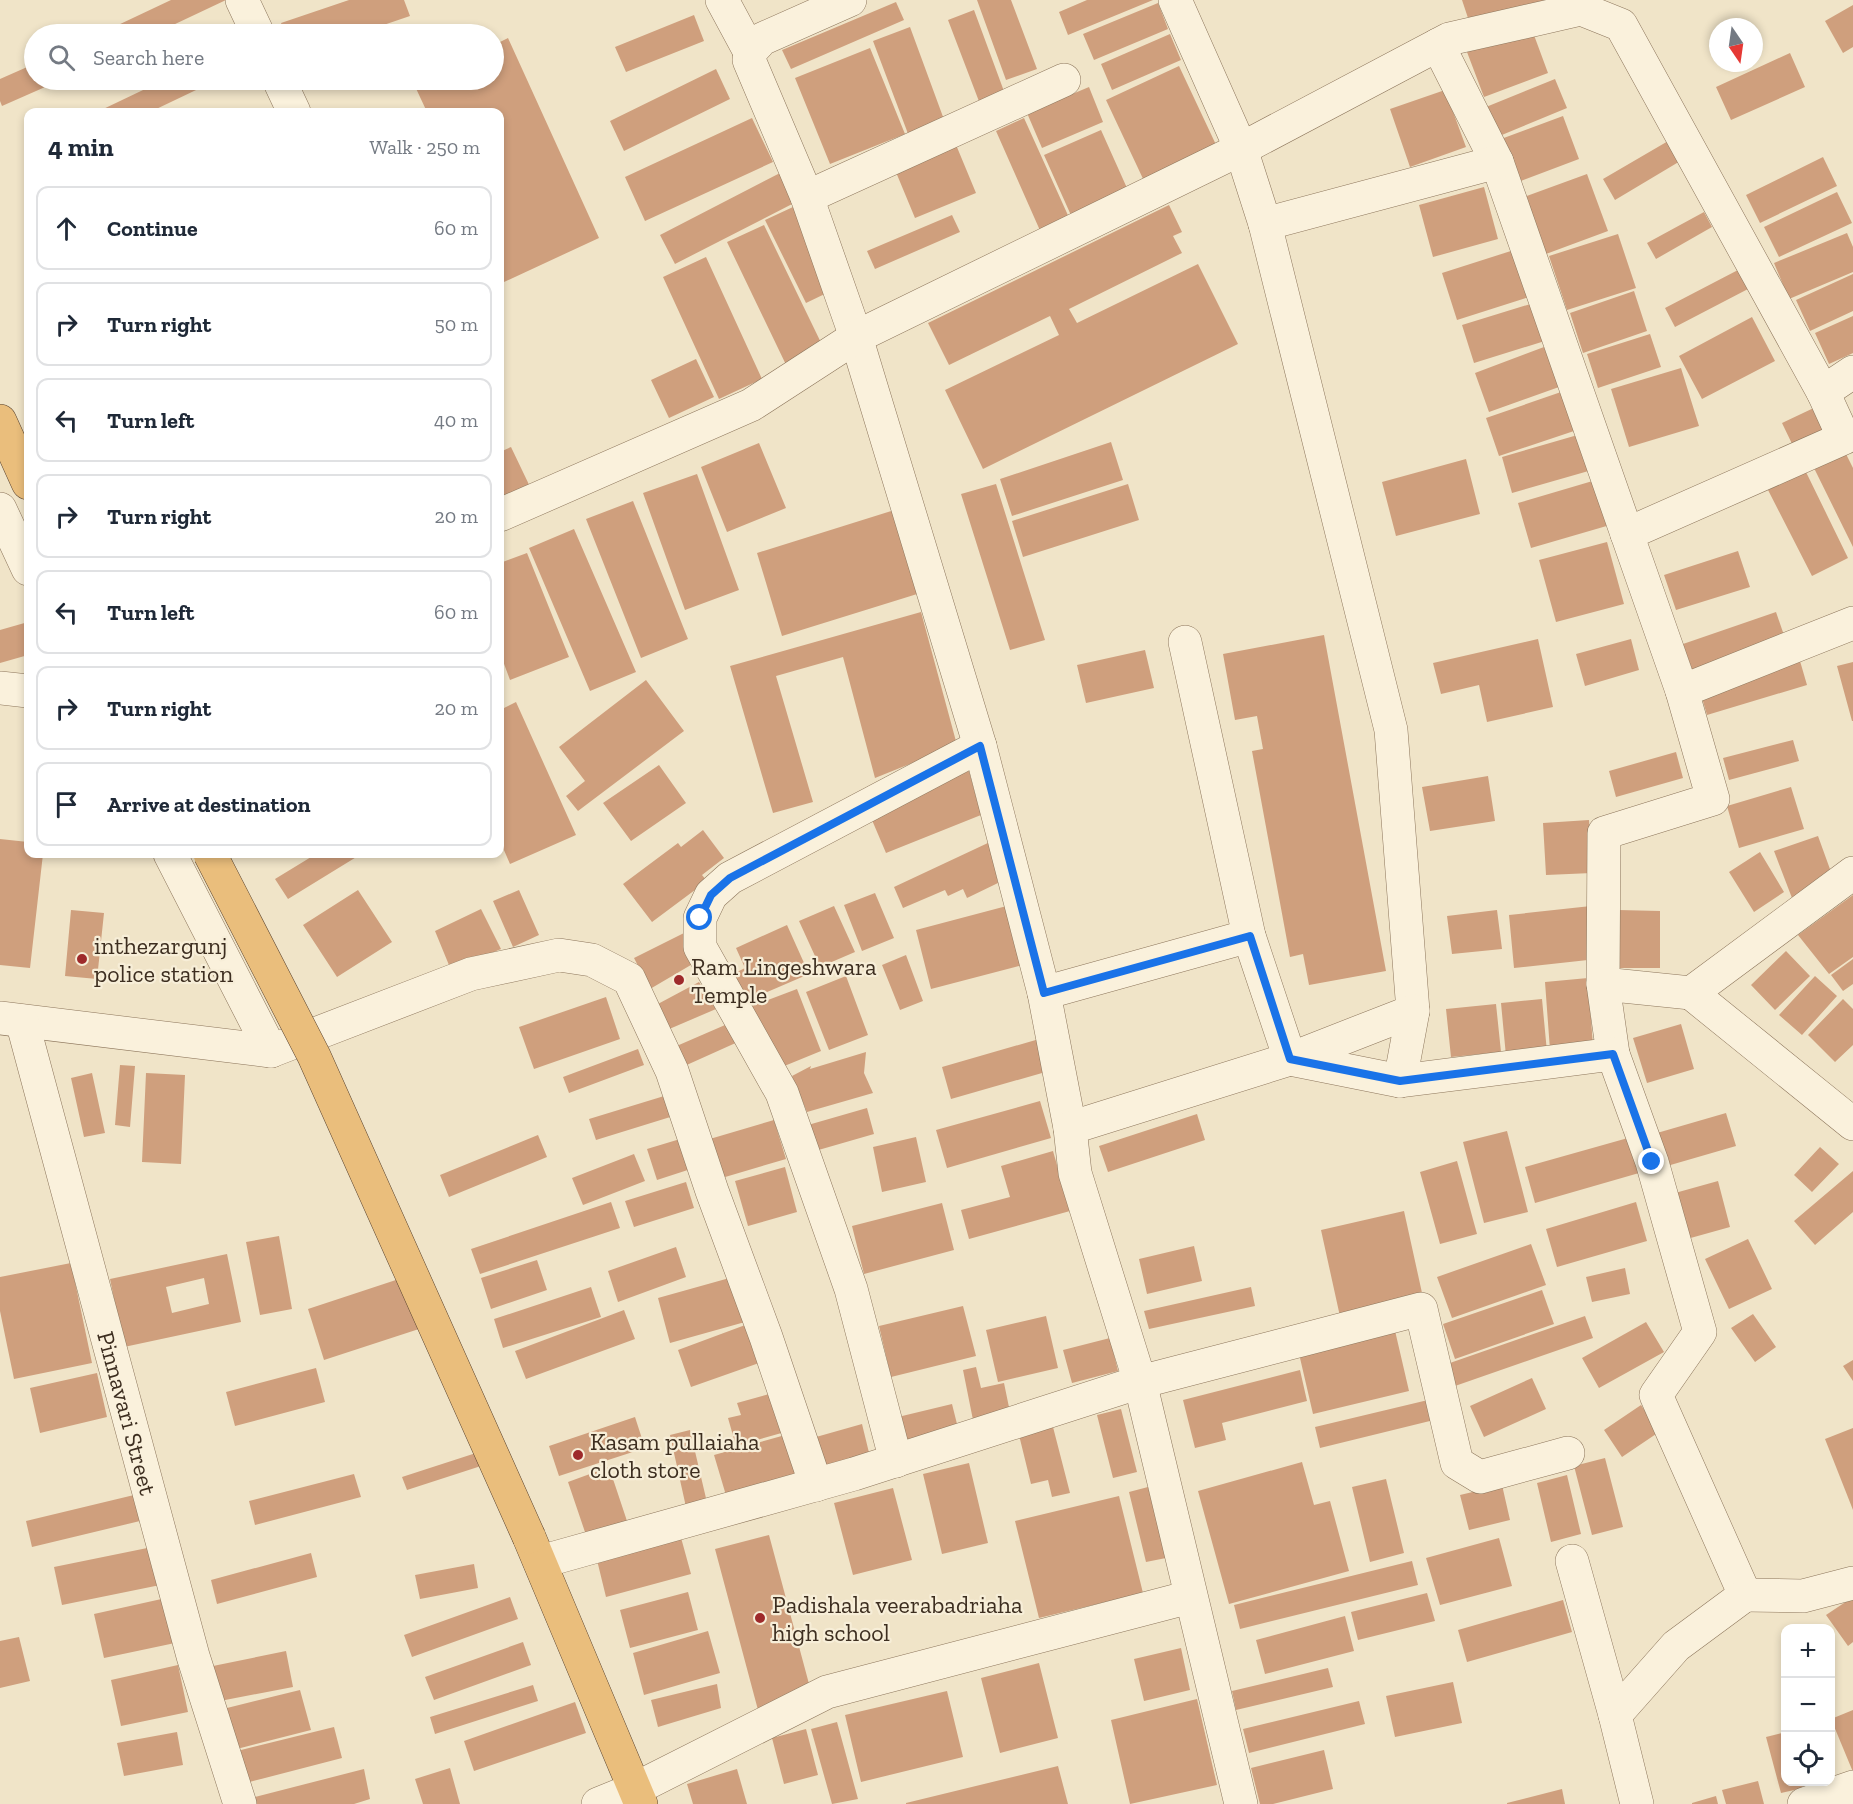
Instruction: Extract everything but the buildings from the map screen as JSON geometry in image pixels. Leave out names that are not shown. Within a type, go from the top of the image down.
[{"type":"highway","points":[[0,421],[24,474]]},
{"type":"highway","points":[[212,858],[314,1056],[534,1550],[638,1797]]},
{"type":"street","points":[[242,0],[253,24]]},
{"type":"street","points":[[722,0],[750,51],[749,60],[807,196],[856,337],[980,746],[1044,993],[1070,1128],[1075,1173],[1140,1382],[1241,1804]]},
{"type":"street","points":[[750,51],[762,39],[850,0]]},
{"type":"street","points":[[1175,0],[1242,149],[1265,224],[1391,730],[1413,1011],[1400,1081]]},
{"type":"street","points":[[504,512],[751,405],[856,337],[1242,149],[1449,39],[1580,4],[1621,25],[1823,392],[1844,438],[1627,534]]},
{"type":"street","points":[[1438,45],[1497,162],[1682,691],[1713,799],[1604,833],[1603,984],[1613,1054],[1652,1162],[1700,1332],[1656,1395],[1745,1595]]},
{"type":"street","points":[[807,196],[1064,80]]},
{"type":"street","points":[[284,90],[292,108]]},
{"type":"street","points":[[1265,224],[1497,162]]},
{"type":"street","points":[[1823,392],[1853,372]]},
{"type":"street","points":[[0,509],[24,560]]},
{"type":"street","points":[[1682,691],[1853,623]]},
{"type":"street","points":[[1185,642],[1250,936],[1290,1059]]},
{"type":"street","points":[[0,688],[24,691]]},
{"type":"street","points":[[896,1461],[851,1289],[782,1093],[700,947],[700,918],[711,895],[730,878],[980,746]]},
{"type":"street","points":[[172,858],[271,1051]]},
{"type":"street","points":[[1691,993],[1853,873]]},
{"type":"street","points":[[1044,993],[1250,936]]},
{"type":"street","points":[[11,1019],[271,1051],[471,975],[560,955],[592,960],[629,979],[672,1071],[816,1485]]},
{"type":"street","points":[[1603,984],[1691,993],[1853,1125]]},
{"type":"street","points":[[1070,1128],[1290,1059],[1413,1011]]},
{"type":"street","name":"Pinnavari Street","points":[[11,1019],[193,1656],[240,1804]]},
{"type":"street","points":[[1290,1059],[1400,1081],[1613,1054]]},
{"type":"street","points":[[534,1550],[816,1485],[1140,1382],[1421,1309],[1457,1463],[1480,1477],[1568,1453]]},
{"type":"street","points":[[1572,1562],[1615,1715],[1637,1804]]},
{"type":"street","points":[[1615,1715],[1676,1646],[1745,1595],[1803,1596],[1853,1583]]},
{"type":"street","points":[[598,1804],[638,1797],[827,1692],[1190,1597]]},
{"type":"street","points":[[1804,1804],[1853,1787]]},
{"type":"place","name":"inthezargunj police station","points":[[82,959]]},
{"type":"place","name":"Ram Lingeshwara Temple","points":[[679,980]]},
{"type":"place","name":"Kasam pullaiaha cloth store","points":[[578,1455]]},
{"type":"place","name":"Padishala veerabadriaha high school","points":[[760,1618]]},
{"type":"route","points":[[700,918],[711,895],[730,878],[980,746],[1044,993],[1250,936],[1290,1059],[1400,1081],[1613,1054],[1652,1162]]}]
